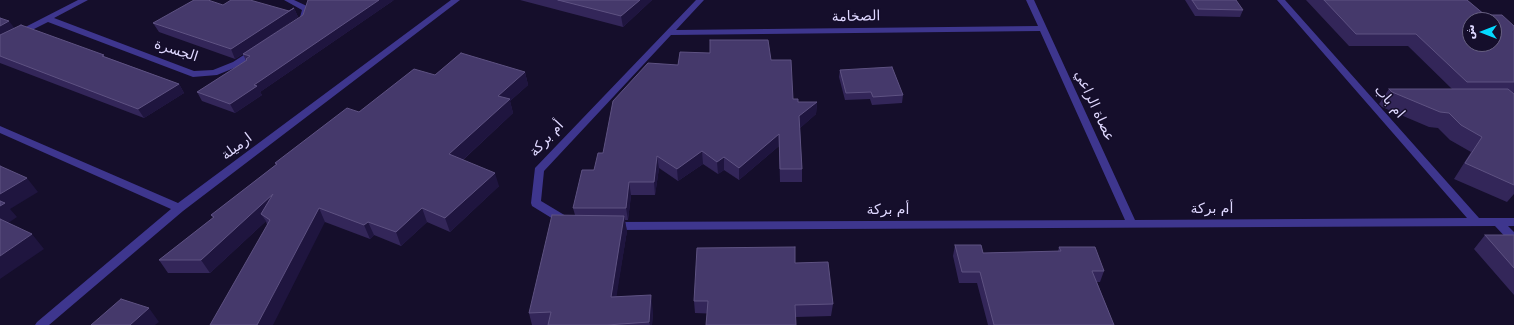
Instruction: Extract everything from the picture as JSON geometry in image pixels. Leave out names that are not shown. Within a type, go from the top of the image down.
[{"type":"street","points":[[0,43],[84,0]]},
{"type":"street","points":[[288,0],[306,9],[303,20],[297,24]]},
{"type":"street","name":"ارميلة","points":[[41,325],[179,208],[456,0]]},
{"type":"street","name":"أم بركة","points":[[573,226],[536,203],[539,170],[700,0]]},
{"type":"street","name":"عصاة الراعي","points":[[1030,0],[1132,224]]},
{"type":"street","name":"ام باب","points":[[1281,0],[1476,222]]},
{"type":"street","name":"الجسرة","points":[[48,19],[193,74],[214,73],[236,64],[267,44]]},
{"type":"street","name":"الصخامة","points":[[669,33],[1043,28]]},
{"type":"street","points":[[0,129],[179,208]]},
{"type":"street","points":[[1498,222],[1514,239]]},
{"type":"street","name":"أم بركة","points":[[597,226],[1514,222]]},
{"type":"building","points":[[194,0],[208,0],[223,5],[231,0],[250,0],[289,11],[294,8],[231,49],[153,23]]},
{"type":"building","points":[[308,0],[379,0],[254,85],[257,86],[230,104],[197,92],[247,60],[246,59],[250,56],[243,54],[303,15]]},
{"type":"building","points":[[558,0],[640,0],[621,16]]},
{"type":"building","points":[[1192,0],[1236,0],[1243,10],[1198,9]]},
{"type":"building","points":[[1324,0],[1467,0],[1481,12],[1462,12],[1462,52],[1502,52],[1502,15],[1514,26],[1514,82],[1467,82],[1416,34],[1356,34]]},
{"type":"building","points":[[0,18],[9,21],[0,26]]},
{"type":"building","points":[[21,25],[179,84],[138,109],[0,56],[0,35]]},
{"type":"building","points":[[710,40],[768,40],[771,60],[791,60],[793,99],[798,99],[798,102],[817,102],[799,116],[802,169],[780,169],[779,134],[739,168],[724,157],[717,162],[702,151],[677,169],[657,156],[654,182],[629,182],[626,208],[573,208],[582,170],[594,170],[598,153],[603,153],[613,101],[648,63],[678,65],[680,52],[710,53]]},
{"type":"building","points":[[461,53],[525,72],[498,96],[510,99],[449,154],[495,173],[445,218],[422,208],[396,232],[368,222],[364,225],[319,208],[257,325],[210,325],[270,220],[261,214],[273,194],[201,260],[159,260],[214,217],[211,215],[277,164],[275,163],[347,108],[359,112],[414,69],[435,75]]},
{"type":"building","points":[[892,67],[903,95],[873,97],[871,92],[846,93],[840,70]]},
{"type":"building","points":[[1389,89],[1508,89],[1514,94],[1514,185],[1465,163],[1482,137],[1461,125],[1449,113],[1440,112],[1392,92]]},
{"type":"building","points":[[0,166],[27,178],[0,194]]},
{"type":"building","points":[[0,201],[5,203],[0,206]]},
{"type":"building","points":[[552,215],[624,216],[611,297],[651,295],[649,322],[607,325],[548,325],[551,312],[529,313]]},
{"type":"building","points":[[0,219],[32,234],[0,256]]},
{"type":"building","points":[[1485,235],[1514,235],[1514,268]]},
{"type":"building","points":[[955,245],[981,245],[983,253],[1061,251],[1059,247],[1095,247],[1104,271],[1092,271],[1114,325],[994,325],[980,272],[962,272]]},
{"type":"building","points":[[795,247],[795,263],[828,262],[833,304],[795,305],[796,325],[706,325],[708,301],[694,301],[697,248]]},
{"type":"building","points":[[121,299],[149,308],[130,325],[91,325]]}]
